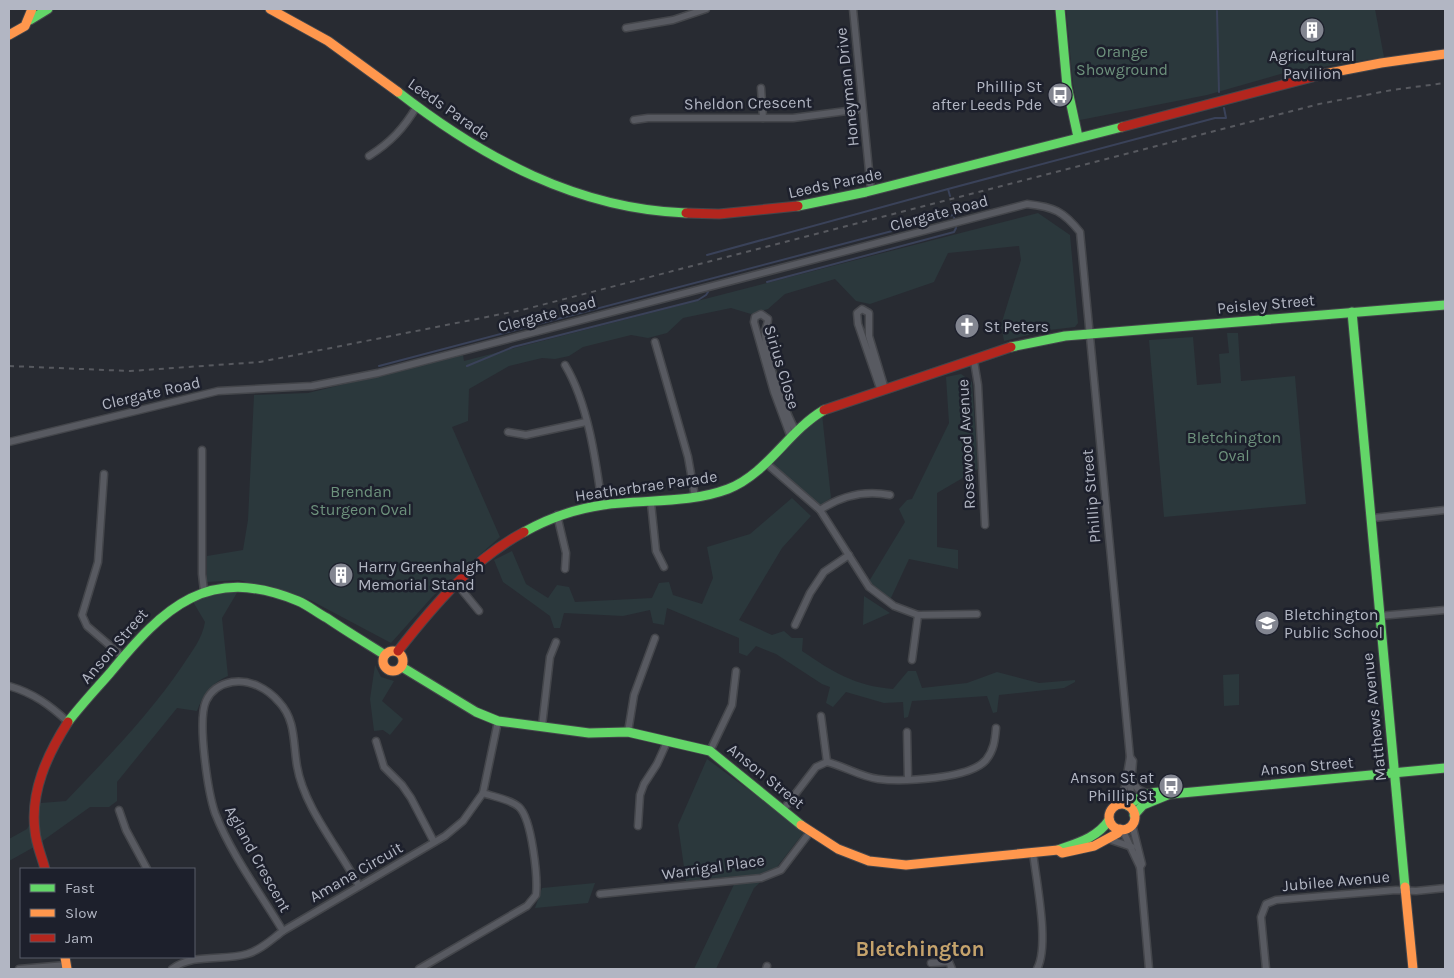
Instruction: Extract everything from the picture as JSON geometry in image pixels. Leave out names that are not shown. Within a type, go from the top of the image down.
[{"type":"street","points":[[30,20],[32,9]]},
{"type":"street","points":[[11,36],[22,30],[30,20],[48,9]]},
{"type":"street","name":"Leeds Parade","points":[[270,9],[324,38],[416,106],[480,149],[518,170],[566,190],[635,208],[685,213],[734,214],[796,208],[872,191],[1346,68],[1445,54]]},
{"type":"street","points":[[626,28],[673,20],[706,9]]},
{"type":"street","name":"Honeyman Drive","points":[[853,9],[872,191]]},
{"type":"street","points":[[1060,9],[1067,86],[1078,138]]},
{"type":"street","points":[[761,88],[763,118]]},
{"type":"street","points":[[369,156],[389,143],[400,132],[416,106]]},
{"type":"street","name":"Sheldon Crescent","points":[[634,120],[648,118],[793,118],[862,109]]},
{"type":"street","name":"Clergate Road","points":[[9,442],[218,391],[312,386],[378,373],[1027,204],[1045,206],[1064,214],[1080,232]]},
{"type":"street","name":"Phillip Street","points":[[1080,232],[1130,757],[1123,805]]},
{"type":"street","name":"Peisley Street","points":[[1090,336],[1445,305]]},
{"type":"street","points":[[862,309],[869,313],[870,336],[883,390],[857,320],[857,313],[862,309]]},
{"type":"street","name":"Matthews Avenue","points":[[1352,312],[1373,518],[1379,616],[1413,969]]},
{"type":"street","name":"Sirius Close","points":[[760,314],[768,320],[765,334],[769,355],[792,433],[774,392],[754,322],[755,317],[760,314]]},
{"type":"street","name":"Heatherbrae Parade","points":[[398,651],[434,604],[496,547],[557,515],[602,505],[695,497],[737,485],[767,464],[792,433],[823,410],[1036,340],[1090,336]]},
{"type":"street","points":[[656,342],[688,457],[695,497]]},
{"type":"street","name":"Rosewood Avenue","points":[[974,361],[978,385],[985,526]]},
{"type":"street","points":[[566,365],[576,383],[598,474],[602,505]]},
{"type":"street","points":[[508,432],[526,435],[586,422]]},
{"type":"street","points":[[202,450],[202,574],[204,591]]},
{"type":"street","points":[[767,464],[820,510],[870,587],[894,606],[918,615],[977,614]]},
{"type":"street","points":[[104,474],[98,562],[82,615],[87,626],[122,656]]},
{"type":"street","points":[[820,510],[835,500],[860,494],[890,495]]},
{"type":"street","points":[[651,502],[656,551],[664,567]]},
{"type":"street","points":[[1373,518],[1445,510]]},
{"type":"street","points":[[557,515],[566,553],[564,569]]},
{"type":"street","points":[[795,625],[810,593],[824,572],[848,555]]},
{"type":"street","points":[[456,583],[479,611]]},
{"type":"street","name":"Anson Street","points":[[45,868],[35,832],[35,803],[46,764],[68,722],[122,656],[167,610],[204,591],[232,586],[288,597],[299,601],[385,655]]},
{"type":"street","points":[[1379,616],[1445,610]]},
{"type":"street","points":[[912,660],[918,615]]},
{"type":"street","points":[[628,732],[634,695],[655,638]]},
{"type":"street","points":[[542,726],[550,657],[556,642]]},
{"type":"street","points":[[391,650],[398,651],[403,658],[402,667],[397,670],[389,670],[383,663],[385,655],[391,650]]},
{"type":"street","name":"Anson Street","points":[[402,667],[476,712],[498,721],[589,733],[628,732],[710,751],[810,832],[838,849],[869,861],[906,865],[1058,850],[1090,838],[1104,829],[1109,820]]},
{"type":"street","points":[[710,751],[726,721],[732,704],[736,671]]},
{"type":"street","name":"Agland Crescent","points":[[283,931],[235,850],[216,814],[212,801],[204,737],[203,710],[209,695],[218,687],[241,682],[262,687],[279,702],[288,714],[294,734],[301,783],[309,801],[359,886]]},
{"type":"street","points":[[9,686],[41,699],[68,722]]},
{"type":"street","points":[[821,716],[827,762]]},
{"type":"street","name":"Amana Circuit","points":[[195,958],[248,954],[257,950],[283,931],[434,842],[463,820],[483,793],[498,721]]},
{"type":"street","points":[[783,810],[816,767],[827,762],[877,779],[937,777],[970,770],[985,761],[995,745],[996,728]]},
{"type":"street","points":[[907,732],[908,779]]},
{"type":"street","points":[[376,741],[384,767],[402,785],[411,798],[434,842]]},
{"type":"street","points":[[638,826],[640,795],[667,742]]},
{"type":"street","name":"Phillip Street","points":[[1123,805],[1130,798],[1133,761],[1130,757]]},
{"type":"street","name":"Anson Street","points":[[1133,819],[1143,805],[1171,794],[1445,768]]},
{"type":"street","points":[[1132,780],[1138,789],[1148,794]]},
{"type":"street","name":"Anson Street","points":[[1148,794],[1167,792],[1171,794]]},
{"type":"street","points":[[419,969],[527,906],[536,895],[529,827],[523,811],[511,802],[483,793]]},
{"type":"street","points":[[1148,794],[1111,810],[1109,820],[1113,826],[1121,829],[1132,847],[1140,867],[1149,969]]},
{"type":"street","points":[[1123,805],[1133,819],[1142,864],[1140,867]]},
{"type":"street","points":[[118,810],[126,830],[146,868]]},
{"type":"street","points":[[1121,829],[1133,819]]},
{"type":"street","name":"Anson Street","points":[[1058,850],[1062,853],[1085,849],[1118,834],[1121,829]]},
{"type":"street","name":"Warrigal Place","points":[[600,894],[761,878],[781,870],[810,832]]},
{"type":"street","points":[[1108,839],[1132,847]]},
{"type":"street","points":[[1033,852],[1042,932],[1040,963],[1037,969]]},
{"type":"street","name":"Jubilee Avenue","points":[[1266,969],[1261,917],[1266,904],[1276,900],[1445,888]]},
{"type":"street","name":"Amana Circuit","points":[[172,969],[190,958]]},
{"type":"street","points":[[931,963],[949,962],[952,969]]},
{"type":"street","points":[[20,969],[66,964]]},
{"type":"green space","name":"Orange Showground","points":[[1066,9],[1375,9],[1384,57],[1284,73],[1207,95],[1080,120],[1073,84]]},
{"type":"green space","name":"Brendan Sturgeon Oval","points":[[1038,213],[1070,235],[1078,323],[1075,327],[1049,330],[1004,341],[1001,325],[1021,260],[1019,246],[948,253],[934,282],[870,304],[856,301],[835,279],[785,294],[768,309],[751,314],[731,308],[683,318],[667,333],[648,338],[631,335],[583,347],[569,356],[555,359],[542,358],[509,366],[469,389],[468,421],[452,427],[500,537],[433,596],[391,643],[310,600],[239,580],[207,582],[207,556],[243,550],[248,520],[254,395],[308,393],[463,355],[464,361]]},
{"type":"green space","name":"Bletchington Oval","points":[[1227,333],[1238,333],[1241,381],[1295,376],[1306,504],[1164,517],[1149,340],[1193,337],[1197,385],[1221,383],[1219,354],[1229,353]]},
{"type":"green space","points":[[961,374],[972,382],[978,469],[937,493],[937,547],[958,550],[958,569],[909,559],[890,600],[868,583],[905,522],[899,509],[907,500],[912,499],[949,423],[946,377]]},
{"type":"green space","points":[[822,414],[831,498],[819,506],[772,463],[795,436]]},
{"type":"green space","points":[[792,498],[811,516],[782,548],[739,620],[772,635],[784,631],[792,638],[803,638],[802,651],[845,677],[867,685],[893,689],[908,671],[916,671],[922,688],[967,683],[997,672],[1039,683],[1075,680],[1075,682],[1064,688],[999,695],[997,712],[993,713],[987,696],[912,701],[908,717],[904,718],[903,702],[884,703],[846,692],[833,707],[826,703],[830,687],[822,684],[776,654],[756,646],[747,656],[739,653],[739,638],[667,608],[664,625],[653,623],[650,610],[623,616],[564,613],[560,628],[554,628],[550,616],[503,582],[494,560],[512,551],[526,584],[548,598],[557,585],[569,587],[575,602],[652,598],[659,583],[669,582],[673,595],[702,604],[713,578],[707,547],[750,534]]},
{"type":"green space","points":[[238,591],[222,618],[228,676],[217,682],[209,690],[202,699],[197,711],[177,708],[117,782],[117,801],[109,807],[90,807],[34,847],[9,861],[9,839],[27,829],[41,803],[66,801],[142,719],[183,665],[199,639],[205,622],[192,600],[216,593]]},
{"type":"green space","points":[[864,596],[890,613],[863,625]]},
{"type":"green space","points":[[375,665],[381,677],[394,681],[382,701],[403,719],[390,735],[383,730],[374,731],[370,699]]},
{"type":"green space","points":[[1239,674],[1239,705],[1224,706],[1223,675]]},
{"type":"green space","points":[[707,759],[805,831],[777,867],[754,888],[716,969],[694,969],[738,876],[686,881],[678,825]]},
{"type":"green space","points":[[595,883],[588,903],[535,908],[542,888]]},
{"type":"waterway","points":[[1217,11],[1219,92]]},
{"type":"waterway","points":[[950,196],[948,189],[1215,118],[1226,118],[1224,108]]},
{"type":"waterway","points":[[707,255],[948,189]]},
{"type":"waterway","points":[[951,203],[955,209],[954,219]]},
{"type":"waterway","points":[[379,366],[953,215]]},
{"type":"waterway","points":[[767,282],[954,232],[956,228]]},
{"type":"waterway","points":[[467,366],[513,347],[698,300],[708,292]]},
{"type":"railway","points":[[9,366],[130,371],[260,362],[522,310],[1319,104],[1392,90],[1445,83]]},
{"type":"traffic: fast","points":[[30,20],[48,9]]},
{"type":"traffic: fast","points":[[1060,9],[1067,86],[1078,137]]},
{"type":"traffic: fast","points":[[398,92],[464,138],[533,176],[607,202],[646,209],[686,213]]},
{"type":"traffic: fast","points":[[798,206],[866,192],[1122,127]]},
{"type":"traffic: fast","points":[[1011,347],[1065,336],[1445,305]]},
{"type":"traffic: fast","points":[[1352,312],[1405,887]]},
{"type":"traffic: fast","points":[[524,532],[543,522],[582,509],[619,503],[697,497],[728,489],[754,473],[799,429],[824,410]]},
{"type":"traffic: fast","points":[[68,722],[130,649],[169,611],[190,598],[213,590],[238,587],[266,591],[298,601],[385,655]]},
{"type":"traffic: fast","points":[[402,667],[476,712],[498,721],[589,733],[628,732],[710,751],[801,825]]},
{"type":"traffic: fast","points":[[1128,806],[1142,796],[1160,792],[1171,794],[1445,768]]},
{"type":"traffic: fast","points":[[1134,815],[1143,805],[1170,794]]},
{"type":"traffic: fast","points":[[1058,850],[1093,836],[1109,820]]},
{"type":"traffic: slow","points":[[9,35],[25,26],[32,9]]},
{"type":"traffic: slow","points":[[270,9],[328,41],[398,92]]},
{"type":"traffic: slow","points":[[1324,74],[1381,63],[1445,54]]},
{"type":"traffic: slow","points":[[389,651],[397,651],[403,657],[403,661],[403,665],[397,671],[389,671],[383,665],[383,657],[389,651]]},
{"type":"traffic: slow","points":[[1122,804],[1131,808],[1135,817],[1131,826],[1122,830],[1113,826],[1109,817],[1113,808],[1122,804]]},
{"type":"traffic: slow","points":[[801,825],[838,849],[869,861],[906,865],[1058,850],[1062,853],[1094,846],[1118,833],[1120,829]]},
{"type":"traffic: slow","points":[[1405,887],[1413,969]]},
{"type":"traffic: slow","points":[[65,958],[67,969]]},
{"type":"traffic: jam","points":[[1122,127],[1324,74]]},
{"type":"traffic: jam","points":[[686,213],[719,214],[798,206]]},
{"type":"traffic: jam","points":[[824,410],[1011,347]]},
{"type":"traffic: jam","points":[[398,651],[455,585],[487,556],[524,532]]},
{"type":"traffic: jam","points":[[45,868],[36,836],[35,802],[47,761],[68,722]]},
{"type":"place","name":"Agricultural Pavilion","points":[[1312,30]]},
{"type":"place","name":"Phillip St after Leeds Pde","points":[[1060,95]]},
{"type":"place","name":"St Peters","points":[[967,326]]},
{"type":"place","name":"Harry Greenhalgh Memorial Stand","points":[[341,575]]},
{"type":"place","name":"Bletchington Public School","points":[[1267,623]]},
{"type":"place","name":"Anson St at Phillip St","points":[[1171,786]]},
{"type":"district","name":"Bletchington","points":[[920,949]]}]
